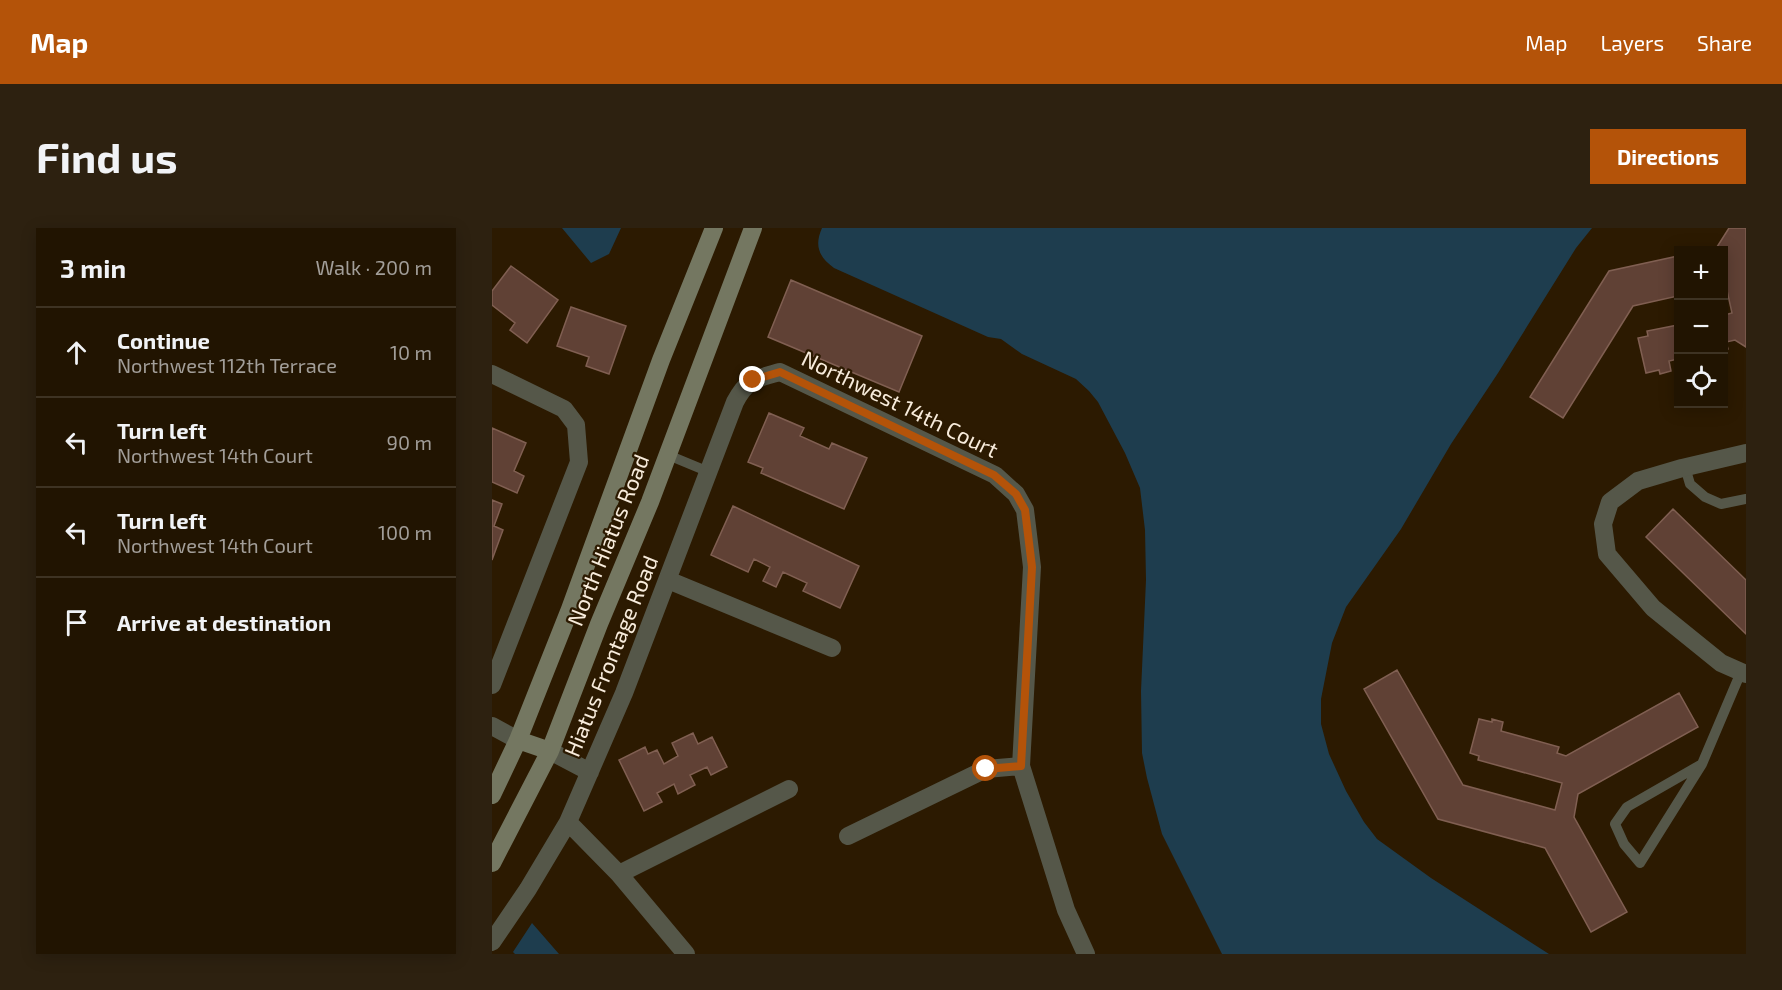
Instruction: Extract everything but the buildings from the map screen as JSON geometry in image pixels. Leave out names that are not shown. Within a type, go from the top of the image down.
[{"type":"main road","name":"North Hiatus Road","points":[[492,795],[518,740],[570,609],[661,360],[714,228]]},
{"type":"main road","name":"North Hiatus Road","points":[[492,863],[550,751],[668,455],[753,228]]},
{"type":"main road","points":[[518,740],[550,751]]},
{"type":"street","name":"Northwest 14th Court","points":[[753,380],[780,372],[994,475],[1016,494],[1025,510],[1032,567],[1021,766],[1066,910],[1086,954]]},
{"type":"street","points":[[492,374],[564,409],[576,425],[579,462],[492,685]]},
{"type":"street","name":"Hiatus Frontage Road","points":[[492,942],[528,889],[568,822],[624,693],[735,402],[742,389],[753,380]]},
{"type":"street","points":[[1744,673],[1721,663],[1653,608],[1607,554],[1603,524],[1610,502],[1638,481],[1746,453]]},
{"type":"street","points":[[668,580],[832,648]]},
{"type":"street","points":[[492,726],[518,740]]},
{"type":"street","points":[[550,751],[590,772]]},
{"type":"street","points":[[848,836],[986,769],[1021,766]]},
{"type":"street","points":[[619,874],[789,789]]},
{"type":"street","points":[[568,822],[619,874],[686,954]]},
{"type":"lane","points":[[668,455],[709,472]]},
{"type":"lane","points":[[1685,467],[1690,484],[1705,496],[1721,504],[1746,499]]},
{"type":"lane","points":[[1702,764],[1627,807],[1615,824],[1624,844],[1640,863],[1702,764],[1744,673]]},
{"type":"water","points":[[562,228],[621,228],[609,254],[591,263]]},
{"type":"water","points":[[822,228],[1592,228],[1576,248],[1451,444],[1401,529],[1346,607],[1332,643],[1321,699],[1321,724],[1329,754],[1346,791],[1377,839],[1431,878],[1549,954],[1222,954],[1162,834],[1147,778],[1142,753],[1141,691],[1146,580],[1145,530],[1140,488],[1125,453],[1098,402],[1076,379],[1022,354],[1001,339],[988,337],[834,268],[819,251],[818,240]]},
{"type":"water","points":[[532,923],[559,954],[515,954],[513,952]]},
{"type":"route","points":[[753,380],[780,372],[994,475],[1016,494],[1025,510],[1032,567],[1021,766],[986,769]]}]
